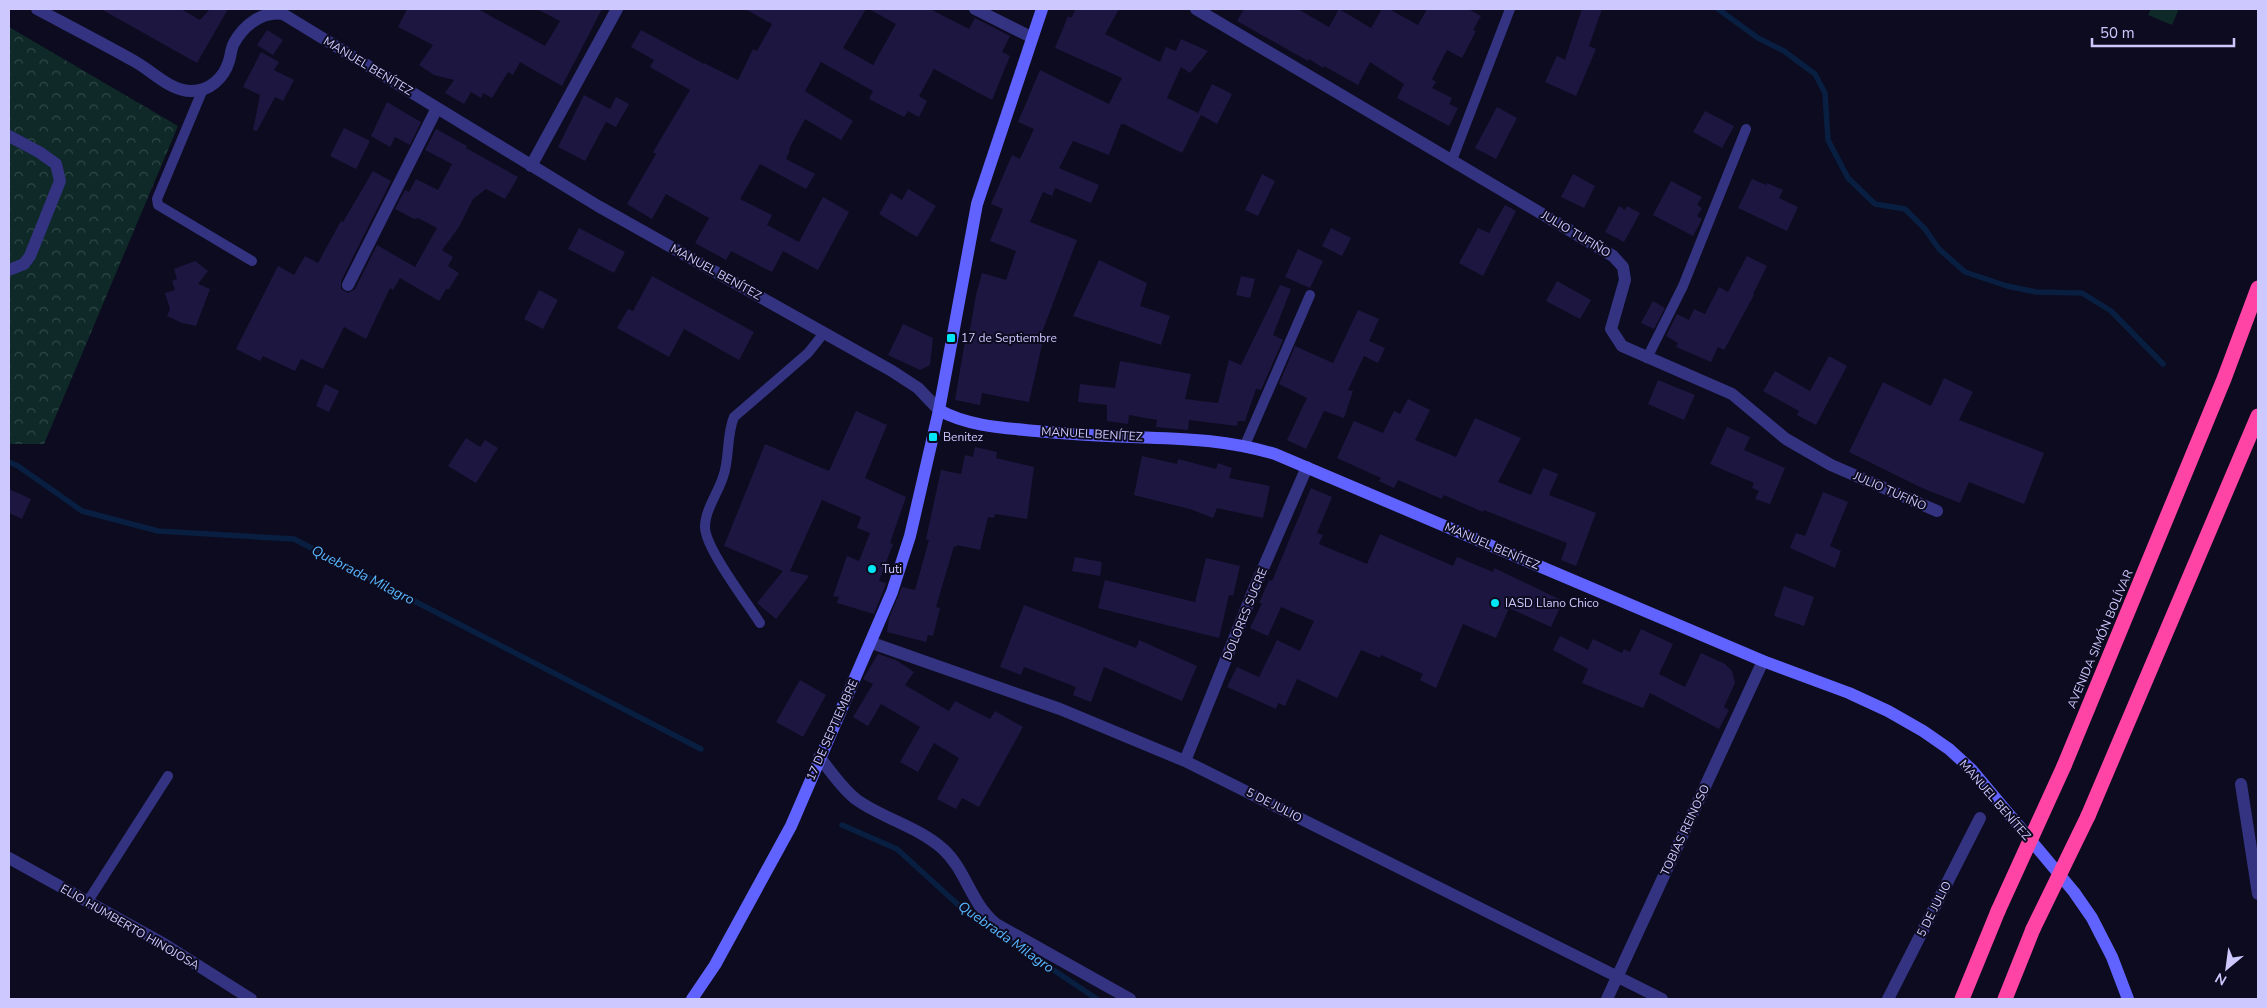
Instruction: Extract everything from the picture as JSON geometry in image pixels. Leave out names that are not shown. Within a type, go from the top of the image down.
[{"type":"highway","name":"AVENIDA SIMÓN BOLÍVAR","points":[[1962,999],[1998,911],[2064,766],[2224,379],[2258,288]]},
{"type":"highway","points":[[2005,999],[2033,929],[2088,816],[2258,416]]},
{"type":"street","points":[[37,9],[136,62],[177,88],[190,91],[203,89]]},
{"type":"street","points":[[531,166],[617,9]]},
{"type":"street","points":[[975,9],[1031,37]]},
{"type":"street","name":"17 DE SEPTIEMBRE","points":[[692,999],[715,965],[791,826],[819,757],[872,643],[892,592],[910,536],[939,410],[977,204],[1031,37],[1042,9]]},
{"type":"street","name":"JULIO TUFIÑO","points":[[1196,9],[1613,256],[1623,267],[1625,280],[1611,329],[1622,346],[1732,394],[1786,440],[1831,465],[1938,512]]},
{"type":"street","name":"MANUEL BENÍTEZ","points":[[203,89],[215,83],[224,74],[234,44],[246,26],[272,12],[283,14],[598,206],[909,381],[939,410],[957,419],[1023,430],[1088,436],[1216,440],[1245,445],[1307,467],[1763,661],[1849,693],[1888,711],[1949,749],[1972,770],[2074,892],[2092,918],[2112,956],[2128,999]]},
{"type":"street","points":[[348,284],[437,108]]},
{"type":"street","points":[[9,136],[56,164],[60,181],[30,256],[24,264],[9,270]]},
{"type":"street","name":"DOLORES SUCRE","points":[[1185,761],[1255,587],[1307,467]]},
{"type":"street","name":"5 DE JULIO","points":[[872,643],[1060,709],[1185,761],[1662,999]]},
{"type":"street","name":"TOBIAS REINOSO","points":[[1607,999],[1763,661]]},
{"type":"street","points":[[819,757],[859,801],[928,838],[946,852],[957,866],[978,906],[996,924],[1130,999]]},
{"type":"street","points":[[2241,784],[2258,894]]},
{"type":"street","name":"5 DE JULIO","points":[[1888,999],[1980,818]]},
{"type":"street","name":"ELIO HUMBERTO HINOJOSA","points":[[9,858],[164,944],[251,999]]},
{"type":"lane","points":[[1452,160],[1510,9]]},
{"type":"lane","points":[[203,89],[157,198],[158,206],[252,260]]},
{"type":"lane","points":[[1647,358],[1683,286],[1746,129]]},
{"type":"lane","points":[[1245,445],[1310,295]]},
{"type":"lane","points":[[760,623],[709,543],[705,527],[716,491],[724,477],[730,426],[734,417],[808,353],[824,333]]},
{"type":"lane","points":[[88,901],[168,776]]},
{"type":"green space","points":[[2151,9],[2179,9],[2172,25],[2148,15]]},
{"type":"green space","points":[[9,27],[178,126],[44,444],[9,444]]},
{"type":"building","points":[[101,9],[181,9],[200,20],[210,9],[228,9],[197,63]]},
{"type":"building","points":[[407,9],[478,9],[545,46],[560,21],[537,9],[602,9],[562,86],[520,62],[513,75],[508,72],[492,98],[483,93],[481,98],[471,92],[464,104],[445,93],[454,80],[434,75],[419,65],[433,45],[398,27]]},
{"type":"building","points":[[745,9],[866,9],[843,48],[873,65],[896,24],[869,9],[930,9],[969,29],[975,18],[1010,36],[1002,52],[1010,56],[992,100],[934,69],[919,96],[927,101],[919,117],[908,111],[904,117],[869,99],[873,91],[821,62],[805,91],[853,121],[841,140],[805,119],[789,149],[786,159],[815,174],[806,189],[760,164],[740,199],[772,215],[767,225],[799,242],[823,197],[849,212],[818,270],[783,251],[772,272],[731,251],[726,260],[695,243],[709,218],[666,194],[652,219],[627,204],[656,154],[653,152],[690,90],[650,67],[654,60],[631,47],[641,30],[738,80],[753,49],[757,51],[772,24]]},
{"type":"building","points":[[1076,9],[1119,9],[1105,34],[1160,62],[1166,47],[1176,51],[1181,39],[1208,51],[1190,73],[1181,67],[1167,98],[1198,113],[1212,84],[1232,94],[1217,124],[1201,115],[1182,153],[1124,124],[1121,124],[1109,155],[1073,141],[1059,168],[1099,185],[1091,203],[1055,188],[1052,196],[1043,192],[1030,222],[1077,240],[1041,335],[1044,336],[1029,402],[982,393],[980,405],[955,400],[965,341],[968,341],[982,273],[1006,280],[1016,251],[990,241],[1003,209],[991,204],[1012,155],[1020,159],[1034,129],[1018,122],[1040,70],[1109,104],[1122,78],[1055,48],[1068,16],[1071,18]]},
{"type":"building","points":[[1244,9],[1298,9],[1329,27],[1339,9],[1371,28],[1382,9],[1389,9],[1418,25],[1427,9],[1468,9],[1481,16],[1473,30],[1476,31],[1462,58],[1447,50],[1432,79],[1436,82],[1432,88],[1452,98],[1449,104],[1458,108],[1449,126],[1397,98],[1404,84],[1370,62],[1358,85],[1324,66],[1323,68],[1309,59],[1308,61],[1237,21]]},
{"type":"building","points":[[1582,9],[1602,9],[1589,46],[1596,49],[1576,96],[1545,82],[1557,56],[1565,60]]},
{"type":"building","points":[[267,30],[283,40],[273,55],[257,45]]},
{"type":"building","points":[[261,52],[279,62],[274,70],[294,80],[283,101],[275,97],[257,131],[253,130],[260,95],[243,87]]},
{"type":"building","points":[[584,95],[610,109],[616,97],[629,104],[616,127],[606,122],[585,161],[558,147]]},
{"type":"building","points":[[387,102],[421,122],[410,145],[395,137],[390,147],[371,136]]},
{"type":"building","points":[[1497,107],[1517,118],[1496,159],[1475,148]]},
{"type":"building","points":[[1705,111],[1734,126],[1722,148],[1693,132]]},
{"type":"building","points":[[344,128],[370,141],[356,169],[330,156]]},
{"type":"building","points":[[436,129],[518,177],[505,199],[486,189],[473,199],[459,227],[442,250],[453,257],[448,266],[459,273],[439,301],[400,278],[393,290],[390,288],[366,339],[344,327],[323,369],[301,359],[295,371],[263,356],[260,361],[236,349],[278,266],[294,275],[305,256],[318,263],[341,221],[343,222],[373,171],[391,181],[341,281],[341,289],[348,293],[355,289],[377,245],[415,267],[437,228],[395,209],[405,190],[409,192],[416,179],[438,190],[452,164],[425,150]]},
{"type":"building","points":[[1262,174],[1275,181],[1258,216],[1245,210]]},
{"type":"building","points":[[1573,174],[1595,186],[1584,208],[1561,197]]},
{"type":"building","points":[[1752,179],[1783,190],[1779,198],[1798,207],[1787,231],[1738,208]]},
{"type":"building","points":[[1671,181],[1702,197],[1697,205],[1702,208],[1697,216],[1702,219],[1693,236],[1653,215]]},
{"type":"building","points":[[908,189],[936,206],[917,237],[879,214],[891,193],[902,200]]},
{"type":"building","points":[[1505,205],[1516,211],[1483,276],[1459,263],[1478,228],[1489,233]]},
{"type":"building","points":[[1619,206],[1625,210],[1627,206],[1640,213],[1624,242],[1605,232]]},
{"type":"building","points":[[579,228],[625,252],[614,273],[568,249]]},
{"type":"building","points":[[1331,228],[1351,238],[1342,256],[1322,246]]},
{"type":"building","points":[[1298,249],[1323,261],[1310,288],[1285,277]]},
{"type":"building","points":[[1747,256],[1767,266],[1754,295],[1724,350],[1718,347],[1711,362],[1676,347],[1678,343],[1666,336],[1677,314],[1689,320],[1694,309],[1705,314],[1719,287],[1728,292]]},
{"type":"building","points":[[1099,260],[1147,283],[1140,306],[1170,316],[1161,345],[1073,316]]},
{"type":"building","points":[[195,261],[208,271],[198,284],[210,289],[196,326],[182,323],[167,316],[170,309],[165,293],[175,290],[172,281],[177,279],[174,269]]},
{"type":"building","points":[[652,276],[754,332],[739,360],[684,329],[669,357],[617,328],[628,309],[633,311]]},
{"type":"building","points":[[1241,276],[1255,279],[1250,298],[1236,295]]},
{"type":"building","points":[[1557,281],[1591,300],[1580,319],[1546,301]]},
{"type":"building","points":[[1280,285],[1291,289],[1273,335],[1283,340],[1261,390],[1256,389],[1245,421],[1238,421],[1237,426],[1189,420],[1188,430],[1156,427],[1157,420],[1129,415],[1128,424],[1107,421],[1107,405],[1078,402],[1080,384],[1115,388],[1120,361],[1191,374],[1185,399],[1218,403],[1229,360],[1241,365]]},
{"type":"building","points":[[539,290],[558,300],[543,329],[524,319]]},
{"type":"building","points":[[1653,301],[1665,308],[1654,329],[1641,323]]},
{"type":"building","points":[[1358,310],[1379,319],[1369,341],[1385,348],[1378,363],[1364,356],[1348,390],[1353,391],[1344,418],[1324,411],[1306,449],[1287,440],[1307,398],[1279,384],[1295,346],[1333,363]]},
{"type":"building","points":[[903,324],[933,338],[930,365],[920,370],[888,355]]},
{"type":"building","points":[[1829,356],[1847,366],[1816,425],[1797,415],[1799,411],[1763,391],[1775,371],[1810,391]]},
{"type":"building","points":[[1944,378],[1973,392],[1959,420],[2044,453],[2024,504],[1969,482],[1960,503],[1922,488],[1849,452],[1883,382],[1931,406]]},
{"type":"building","points":[[1658,380],[1695,395],[1684,420],[1648,404]]},
{"type":"building","points":[[325,384],[339,391],[329,412],[316,406]]},
{"type":"building","points":[[1408,399],[1430,410],[1415,440],[1456,457],[1475,418],[1521,438],[1498,482],[1531,495],[1543,468],[1558,474],[1549,495],[1596,513],[1576,566],[1561,560],[1567,543],[1484,510],[1483,512],[1444,495],[1442,499],[1398,480],[1394,488],[1379,481],[1381,478],[1337,458],[1354,421],[1383,433],[1394,411],[1400,414]]},
{"type":"building","points":[[856,411],[887,425],[865,478],[906,497],[890,543],[893,544],[879,581],[886,583],[884,589],[874,614],[837,603],[839,597],[833,596],[847,556],[859,561],[870,533],[857,528],[861,517],[822,500],[790,571],[809,576],[776,619],[757,603],[783,571],[724,546],[765,444],[829,471]]},
{"type":"building","points":[[1727,427],[1750,437],[1744,450],[1785,468],[1770,504],[1755,499],[1759,491],[1752,488],[1754,483],[1710,464]]},
{"type":"building","points":[[466,438],[480,447],[485,440],[498,448],[476,483],[448,466]]},
{"type":"building","points":[[975,447],[997,452],[996,458],[1034,467],[1027,519],[995,514],[994,518],[988,517],[980,550],[954,546],[936,607],[940,608],[933,636],[928,635],[926,642],[887,632],[889,618],[902,587],[915,590],[929,540],[926,539],[941,470],[961,474],[965,455],[973,457]]},
{"type":"building","points":[[1142,456],[1177,464],[1178,459],[1216,469],[1218,463],[1232,468],[1229,478],[1270,486],[1263,518],[1217,508],[1213,518],[1190,509],[1134,495]]},
{"type":"building","points":[[1311,488],[1332,497],[1317,533],[1323,535],[1319,544],[1367,564],[1380,534],[1453,566],[1457,557],[1493,572],[1494,568],[1563,601],[1551,627],[1509,608],[1496,638],[1463,624],[1436,688],[1420,680],[1423,674],[1381,655],[1380,658],[1361,650],[1337,698],[1297,679],[1285,706],[1278,703],[1276,709],[1227,687],[1237,667],[1259,677],[1277,640],[1300,651],[1314,621],[1281,607],[1268,636],[1250,628],[1262,603],[1259,603],[1269,580],[1272,581]]},
{"type":"building","points":[[9,489],[31,499],[22,519],[9,513]]},
{"type":"building","points":[[1823,492],[1848,502],[1830,546],[1841,551],[1835,568],[1790,548],[1796,533],[1805,536]]},
{"type":"building","points":[[1075,557],[1102,562],[1100,576],[1072,571]]},
{"type":"building","points":[[1206,558],[1240,566],[1233,596],[1229,595],[1219,638],[1098,608],[1105,580],[1195,602]]},
{"type":"building","points":[[1784,586],[1814,597],[1804,626],[1774,616]]},
{"type":"building","points":[[1024,605],[1136,648],[1139,640],[1197,666],[1182,701],[1104,667],[1091,702],[1073,695],[1076,687],[1040,673],[1024,667],[1021,675],[1000,667]]},
{"type":"building","points":[[1641,629],[1673,644],[1659,674],[1685,687],[1701,653],[1725,664],[1732,671],[1735,683],[1724,707],[1729,710],[1719,729],[1650,693],[1643,708],[1582,683],[1588,669],[1553,650],[1560,636],[1588,650],[1593,639],[1622,653],[1624,649],[1630,652]]},
{"type":"building","points":[[878,654],[896,660],[914,672],[905,685],[949,711],[955,701],[990,719],[995,711],[1023,727],[979,807],[962,798],[956,809],[937,799],[959,758],[934,743],[918,772],[900,762],[920,727],[881,704],[868,726],[853,717],[873,684],[863,679]]},
{"type":"building","points":[[800,680],[826,695],[803,737],[776,722]]},
{"type":"waterway","points":[[1718,9],[1758,38],[1784,51],[1815,74],[1825,93],[1828,140],[1848,178],[1875,204],[1905,209],[1925,229],[1939,249],[1965,272],[2007,286],[2036,292],[2082,293],[2111,311],[2163,364]]},
{"type":"waterway","name":"Quebrada Milagro","points":[[9,462],[18,466],[82,511],[158,531],[294,539],[701,749]]},
{"type":"waterway","name":"Quebrada Milagro","points":[[842,825],[897,849],[965,911],[1097,999]]},
{"type":"place","name":"17 de Septiembre","points":[[951,338]]},
{"type":"place","name":"Benitez","points":[[933,437]]},
{"type":"place","name":"Tuti","points":[[872,569]]},
{"type":"place","name":"IASD Llano Chico","points":[[1495,603]]}]
